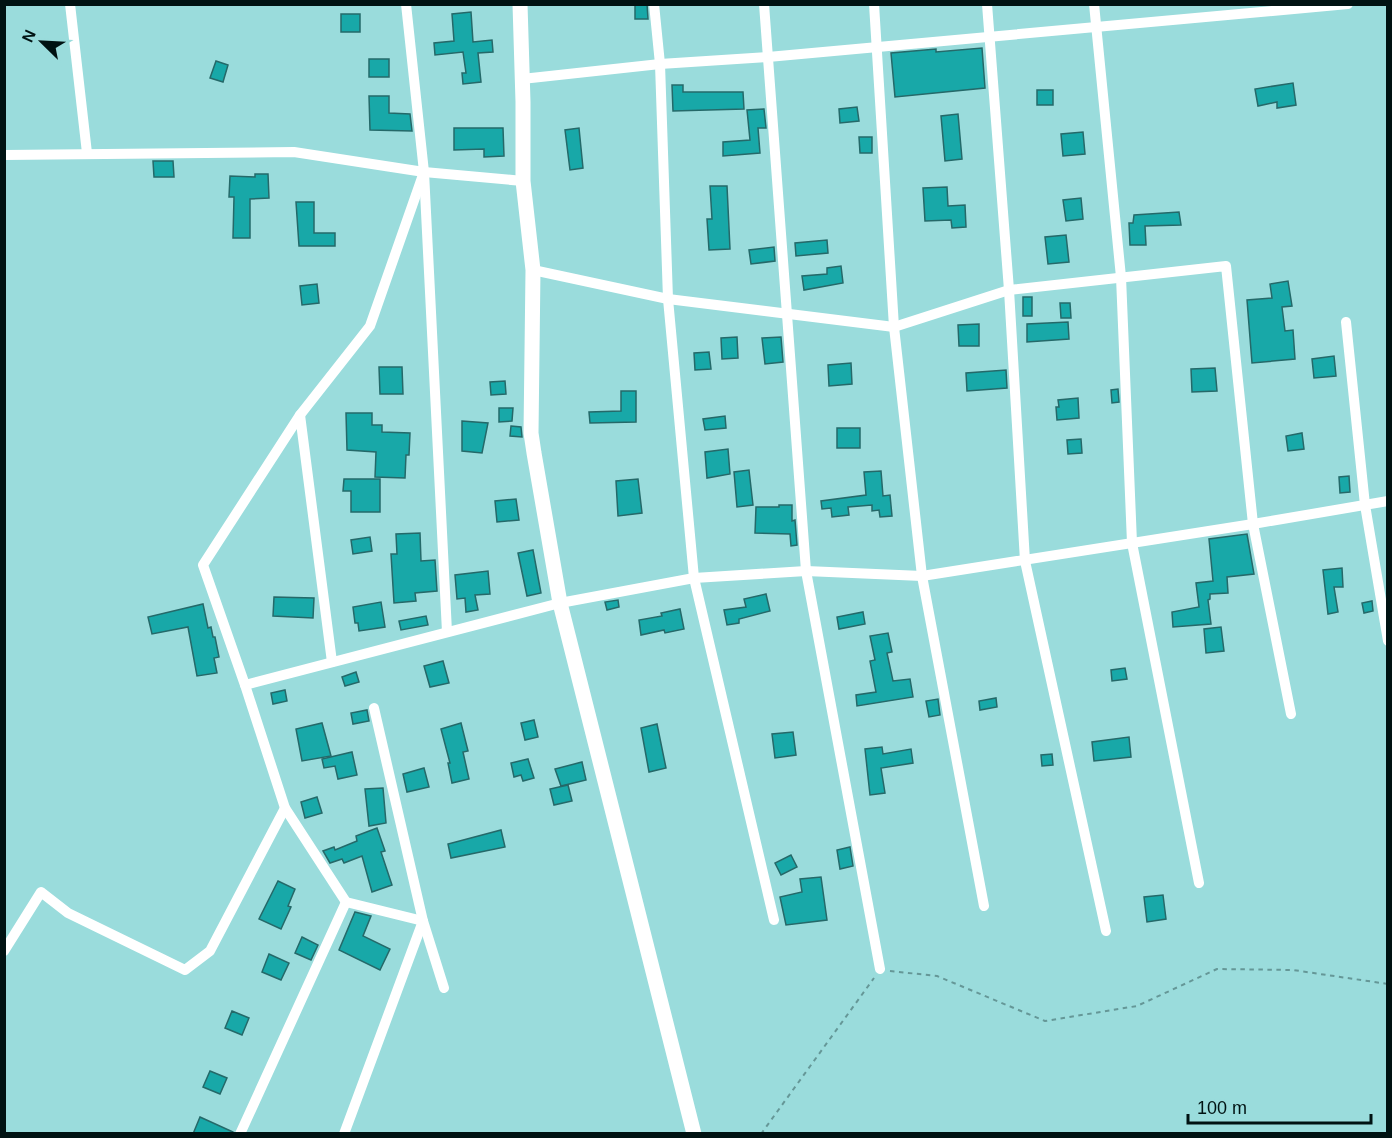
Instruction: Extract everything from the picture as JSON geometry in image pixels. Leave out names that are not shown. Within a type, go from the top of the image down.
[{"type":"main road","points":[[520,4],[523,181],[533,270],[531,433],[560,603],[694,1134]]},
{"type":"street","points":[[70,4],[87,153]]},
{"type":"street","points":[[406,4],[424,172],[447,632]]},
{"type":"street","points":[[654,4],[660,64],[668,299],[694,578],[774,920]]},
{"type":"street","points":[[764,4],[806,571],[880,969]]},
{"type":"street","points":[[874,4],[894,327],[922,576],[984,906]]},
{"type":"street","points":[[987,4],[1009,290],[1024,561],[1106,931]]},
{"type":"street","points":[[1094,4],[1121,277],[1132,543],[1199,883]]},
{"type":"street","points":[[522,79],[660,64],[768,57],[1348,4]]},
{"type":"street","points":[[4,155],[294,152],[424,172],[523,181]]},
{"type":"street","points":[[423,921],[346,902],[285,808],[203,565],[300,415],[370,326],[424,172]]},
{"type":"street","points":[[533,270],[668,299],[894,327],[1009,290],[1226,266],[1253,524],[1291,714]]},
{"type":"street","points":[[1346,322],[1365,505],[1388,641]]},
{"type":"street","points":[[300,415],[332,662]]},
{"type":"street","points":[[245,685],[560,603],[694,578],[806,571],[922,576],[1388,501]]},
{"type":"street","points":[[374,708],[423,921],[444,988]]},
{"type":"street","points":[[4,951],[41,892],[68,913],[185,970],[210,951],[285,808]]},
{"type":"street","points":[[240,1134],[346,902]]},
{"type":"street","points":[[344,1134],[423,921]]},
{"type":"path","points":[[761,1134],[880,969],[937,976],[1045,1021],[1137,1006],[1217,969],[1293,970],[1388,984]]},
{"type":"building","points":[[635,4],[647,4],[648,19],[635,19]]},
{"type":"building","points":[[471,12],[473,42],[492,40],[493,52],[478,53],[481,82],[463,84],[462,73],[466,73],[463,52],[435,55],[434,43],[454,41],[452,14]]},
{"type":"building","points":[[341,14],[360,14],[360,32],[341,32]]},
{"type":"building","points":[[982,48],[985,88],[895,97],[891,53]]},
{"type":"building","points":[[369,59],[389,59],[389,77],[369,77]]},
{"type":"building","points":[[216,61],[228,65],[223,82],[210,78]]},
{"type":"building","points":[[1293,83],[1296,105],[1277,108],[1277,102],[1258,106],[1255,89]]},
{"type":"building","points":[[672,85],[683,85],[683,92],[743,92],[744,109],[673,111]]},
{"type":"building","points":[[1037,90],[1053,90],[1053,105],[1037,105]]},
{"type":"building","points":[[369,96],[389,96],[389,113],[410,114],[412,131],[370,130]]},
{"type":"building","points":[[857,107],[859,121],[840,123],[839,109]]},
{"type":"building","points":[[764,109],[766,128],[758,128],[760,153],[723,156],[723,142],[750,140],[747,110]]},
{"type":"building","points":[[958,114],[962,159],[945,161],[941,116]]},
{"type":"building","points":[[454,128],[503,128],[504,156],[484,157],[484,149],[454,150]]},
{"type":"building","points":[[579,128],[583,168],[570,170],[565,130]]},
{"type":"building","points":[[1083,132],[1085,154],[1063,156],[1061,134]]},
{"type":"building","points":[[859,137],[872,137],[872,153],[860,153]]},
{"type":"building","points":[[153,161],[173,161],[174,177],[154,177]]},
{"type":"building","points":[[255,174],[268,174],[269,198],[250,199],[250,238],[233,238],[234,197],[229,197],[230,176],[255,177]]},
{"type":"building","points":[[710,186],[727,186],[730,249],[709,250],[707,219],[712,219]]},
{"type":"building","points":[[947,187],[948,206],[965,205],[966,227],[952,228],[951,220],[925,221],[923,188]]},
{"type":"building","points":[[1081,198],[1083,219],[1066,221],[1063,200]]},
{"type":"building","points":[[296,202],[314,202],[314,233],[335,233],[335,246],[299,246]]},
{"type":"building","points":[[1179,212],[1181,225],[1145,226],[1146,245],[1130,245],[1129,223],[1133,223],[1134,215]]},
{"type":"building","points":[[1066,235],[1069,262],[1048,264],[1045,237]]},
{"type":"building","points":[[827,240],[828,253],[796,256],[795,243]]},
{"type":"building","points":[[774,247],[775,261],[751,264],[749,250]]},
{"type":"building","points":[[841,266],[843,283],[804,290],[802,276],[827,274],[827,268]]},
{"type":"building","points":[[1288,281],[1292,306],[1282,307],[1285,331],[1293,330],[1295,359],[1252,363],[1247,300],[1272,298],[1270,284]]},
{"type":"building","points":[[317,284],[319,303],[302,305],[300,286]]},
{"type":"building","points":[[1023,297],[1032,297],[1032,316],[1023,316]]},
{"type":"building","points":[[1060,303],[1070,303],[1071,318],[1061,318]]},
{"type":"building","points":[[1068,322],[1069,339],[1027,342],[1027,324]]},
{"type":"building","points":[[979,324],[979,346],[959,346],[958,325]]},
{"type":"building","points":[[737,337],[738,358],[722,359],[721,338]]},
{"type":"building","points":[[781,337],[783,362],[765,364],[762,338]]},
{"type":"building","points":[[709,352],[711,369],[695,370],[694,353]]},
{"type":"building","points":[[1334,356],[1336,376],[1314,378],[1312,359]]},
{"type":"building","points":[[851,363],[852,384],[829,386],[828,365]]},
{"type":"building","points":[[379,367],[402,367],[403,394],[380,394]]},
{"type":"building","points":[[1215,368],[1217,391],[1192,392],[1191,369]]},
{"type":"building","points":[[1006,370],[1007,388],[967,391],[966,373]]},
{"type":"building","points":[[505,381],[506,394],[491,395],[490,382]]},
{"type":"building","points":[[1118,389],[1119,402],[1112,403],[1111,390]]},
{"type":"building","points":[[621,391],[636,391],[636,422],[590,423],[589,412],[621,411]]},
{"type":"building","points":[[1078,398],[1079,418],[1057,420],[1058,400]]},
{"type":"building","points":[[499,408],[513,408],[512,421],[499,422]]},
{"type":"building","points":[[346,413],[372,413],[372,425],[382,425],[382,432],[410,433],[405,478],[375,477],[376,452],[347,450]]},
{"type":"building","points":[[725,416],[726,428],[705,430],[703,419]]},
{"type":"building","points":[[462,421],[488,423],[482,453],[462,451]]},
{"type":"building","points":[[511,426],[521,427],[522,437],[510,436]]},
{"type":"building","points":[[837,428],[860,428],[860,448],[837,448]]},
{"type":"building","points":[[1302,433],[1304,449],[1288,451],[1286,436]]},
{"type":"building","points":[[1081,439],[1082,453],[1068,454],[1067,440]]},
{"type":"building","points":[[728,449],[730,474],[707,478],[705,452]]},
{"type":"building","points":[[749,470],[753,505],[737,507],[734,472]]},
{"type":"building","points":[[881,471],[883,496],[890,495],[892,516],[880,517],[879,510],[872,511],[872,505],[848,507],[849,515],[832,517],[831,508],[822,509],[821,501],[866,495],[864,472]]},
{"type":"building","points":[[1349,476],[1350,492],[1340,493],[1339,477]]},
{"type":"building","points":[[344,479],[380,479],[380,512],[351,512],[351,491],[343,491]]},
{"type":"building","points":[[638,479],[642,513],[618,516],[616,481]]},
{"type":"building","points":[[516,499],[519,520],[497,522],[495,501]]},
{"type":"building","points":[[779,505],[792,505],[792,521],[795,520],[797,545],[791,546],[790,534],[755,533],[756,507],[779,507]]},
{"type":"building","points":[[420,533],[421,561],[435,560],[437,591],[415,593],[416,601],[394,603],[391,554],[397,554],[396,534]]},
{"type":"building","points":[[1247,534],[1254,574],[1227,577],[1228,593],[1210,594],[1208,600],[1211,624],[1173,627],[1172,612],[1199,607],[1196,583],[1213,581],[1209,539]]},
{"type":"building","points":[[370,537],[372,551],[353,554],[351,540]]},
{"type":"building","points":[[533,550],[541,593],[527,596],[518,553]]},
{"type":"building","points":[[1342,568],[1343,587],[1334,587],[1338,612],[1328,614],[1323,570]]},
{"type":"building","points":[[488,571],[490,594],[475,595],[478,610],[466,612],[465,598],[457,599],[455,575]]},
{"type":"building","points":[[766,594],[770,611],[739,619],[739,623],[727,625],[724,610],[746,607],[744,599]]},
{"type":"building","points":[[274,597],[314,598],[313,618],[273,616]]},
{"type":"building","points":[[618,600],[619,607],[607,610],[605,602]]},
{"type":"building","points":[[1372,601],[1373,611],[1364,613],[1362,603]]},
{"type":"building","points":[[381,602],[385,627],[359,631],[358,623],[355,623],[353,607]]},
{"type":"building","points":[[203,604],[208,628],[211,627],[213,637],[215,637],[219,657],[214,658],[217,673],[197,676],[188,627],[152,634],[148,617]]},
{"type":"building","points":[[680,609],[684,629],[641,635],[639,620],[662,616],[661,613]]},
{"type":"building","points":[[863,612],[865,624],[839,629],[837,617]]},
{"type":"building","points":[[426,616],[428,625],[401,630],[399,621]]},
{"type":"building","points":[[1221,627],[1224,651],[1206,653],[1204,629]]},
{"type":"building","points":[[888,633],[892,652],[887,653],[893,681],[910,679],[913,697],[857,706],[856,695],[876,692],[870,661],[875,660],[870,636]]},
{"type":"building","points":[[443,661],[449,683],[430,687],[424,666]]},
{"type":"building","points":[[1125,668],[1127,679],[1112,681],[1111,670]]},
{"type":"building","points":[[356,672],[359,682],[345,686],[342,677]]},
{"type":"building","points":[[285,690],[287,701],[273,704],[271,693]]},
{"type":"building","points":[[996,698],[997,707],[980,710],[979,701]]},
{"type":"building","points":[[938,699],[940,715],[929,717],[926,701]]},
{"type":"building","points":[[367,710],[369,721],[353,724],[351,713]]},
{"type":"building","points":[[534,720],[538,737],[525,740],[521,723]]},
{"type":"building","points":[[322,723],[331,756],[302,761],[296,729]]},
{"type":"building","points":[[461,723],[468,751],[463,752],[469,779],[452,783],[448,763],[450,763],[441,729]]},
{"type":"building","points":[[657,724],[666,768],[649,772],[641,728]]},
{"type":"building","points":[[793,732],[796,755],[775,758],[772,734]]},
{"type":"building","points":[[1129,737],[1131,757],[1094,761],[1092,742]]},
{"type":"building","points":[[882,747],[883,754],[911,749],[913,763],[881,768],[885,793],[870,795],[865,749]]},
{"type":"building","points":[[352,752],[357,775],[338,779],[335,766],[324,768],[322,759]]},
{"type":"building","points":[[1052,754],[1053,765],[1042,766],[1041,755]]},
{"type":"building","points":[[528,759],[534,778],[523,781],[521,775],[514,777],[511,763]]},
{"type":"building","points":[[582,762],[586,780],[561,786],[555,769]]},
{"type":"building","points":[[424,768],[429,787],[407,792],[403,774]]},
{"type":"building","points":[[568,785],[572,801],[554,805],[550,789]]},
{"type":"building","points":[[383,788],[386,823],[369,826],[365,789]]},
{"type":"building","points":[[317,797],[322,813],[305,818],[301,802]]},
{"type":"building","points":[[377,828],[385,851],[381,852],[392,885],[372,892],[362,856],[344,863],[342,859],[330,863],[323,851],[334,847],[335,850],[357,841],[356,836]]},
{"type":"building","points":[[501,830],[505,847],[451,858],[448,844]]},
{"type":"building","points":[[850,847],[853,866],[840,869],[837,850]]},
{"type":"building","points":[[791,855],[797,867],[781,875],[775,863]]},
{"type":"building","points":[[821,877],[827,920],[786,925],[780,897],[802,892],[800,879]]},
{"type":"building","points":[[278,881],[295,889],[288,906],[291,907],[281,929],[259,919]]},
{"type":"building","points":[[1163,895],[1166,919],[1147,922],[1144,897]]},
{"type":"building","points":[[355,912],[371,916],[363,936],[390,949],[380,970],[339,950]]},
{"type":"building","points":[[302,937],[318,945],[311,960],[295,953]]},
{"type":"building","points":[[269,954],[289,963],[281,980],[262,972]]},
{"type":"building","points":[[232,1011],[249,1018],[242,1035],[225,1028]]},
{"type":"building","points":[[210,1071],[227,1078],[220,1094],[203,1087]]},
{"type":"building","points":[[200,1117],[233,1132],[233,1134],[193,1134]]}]
